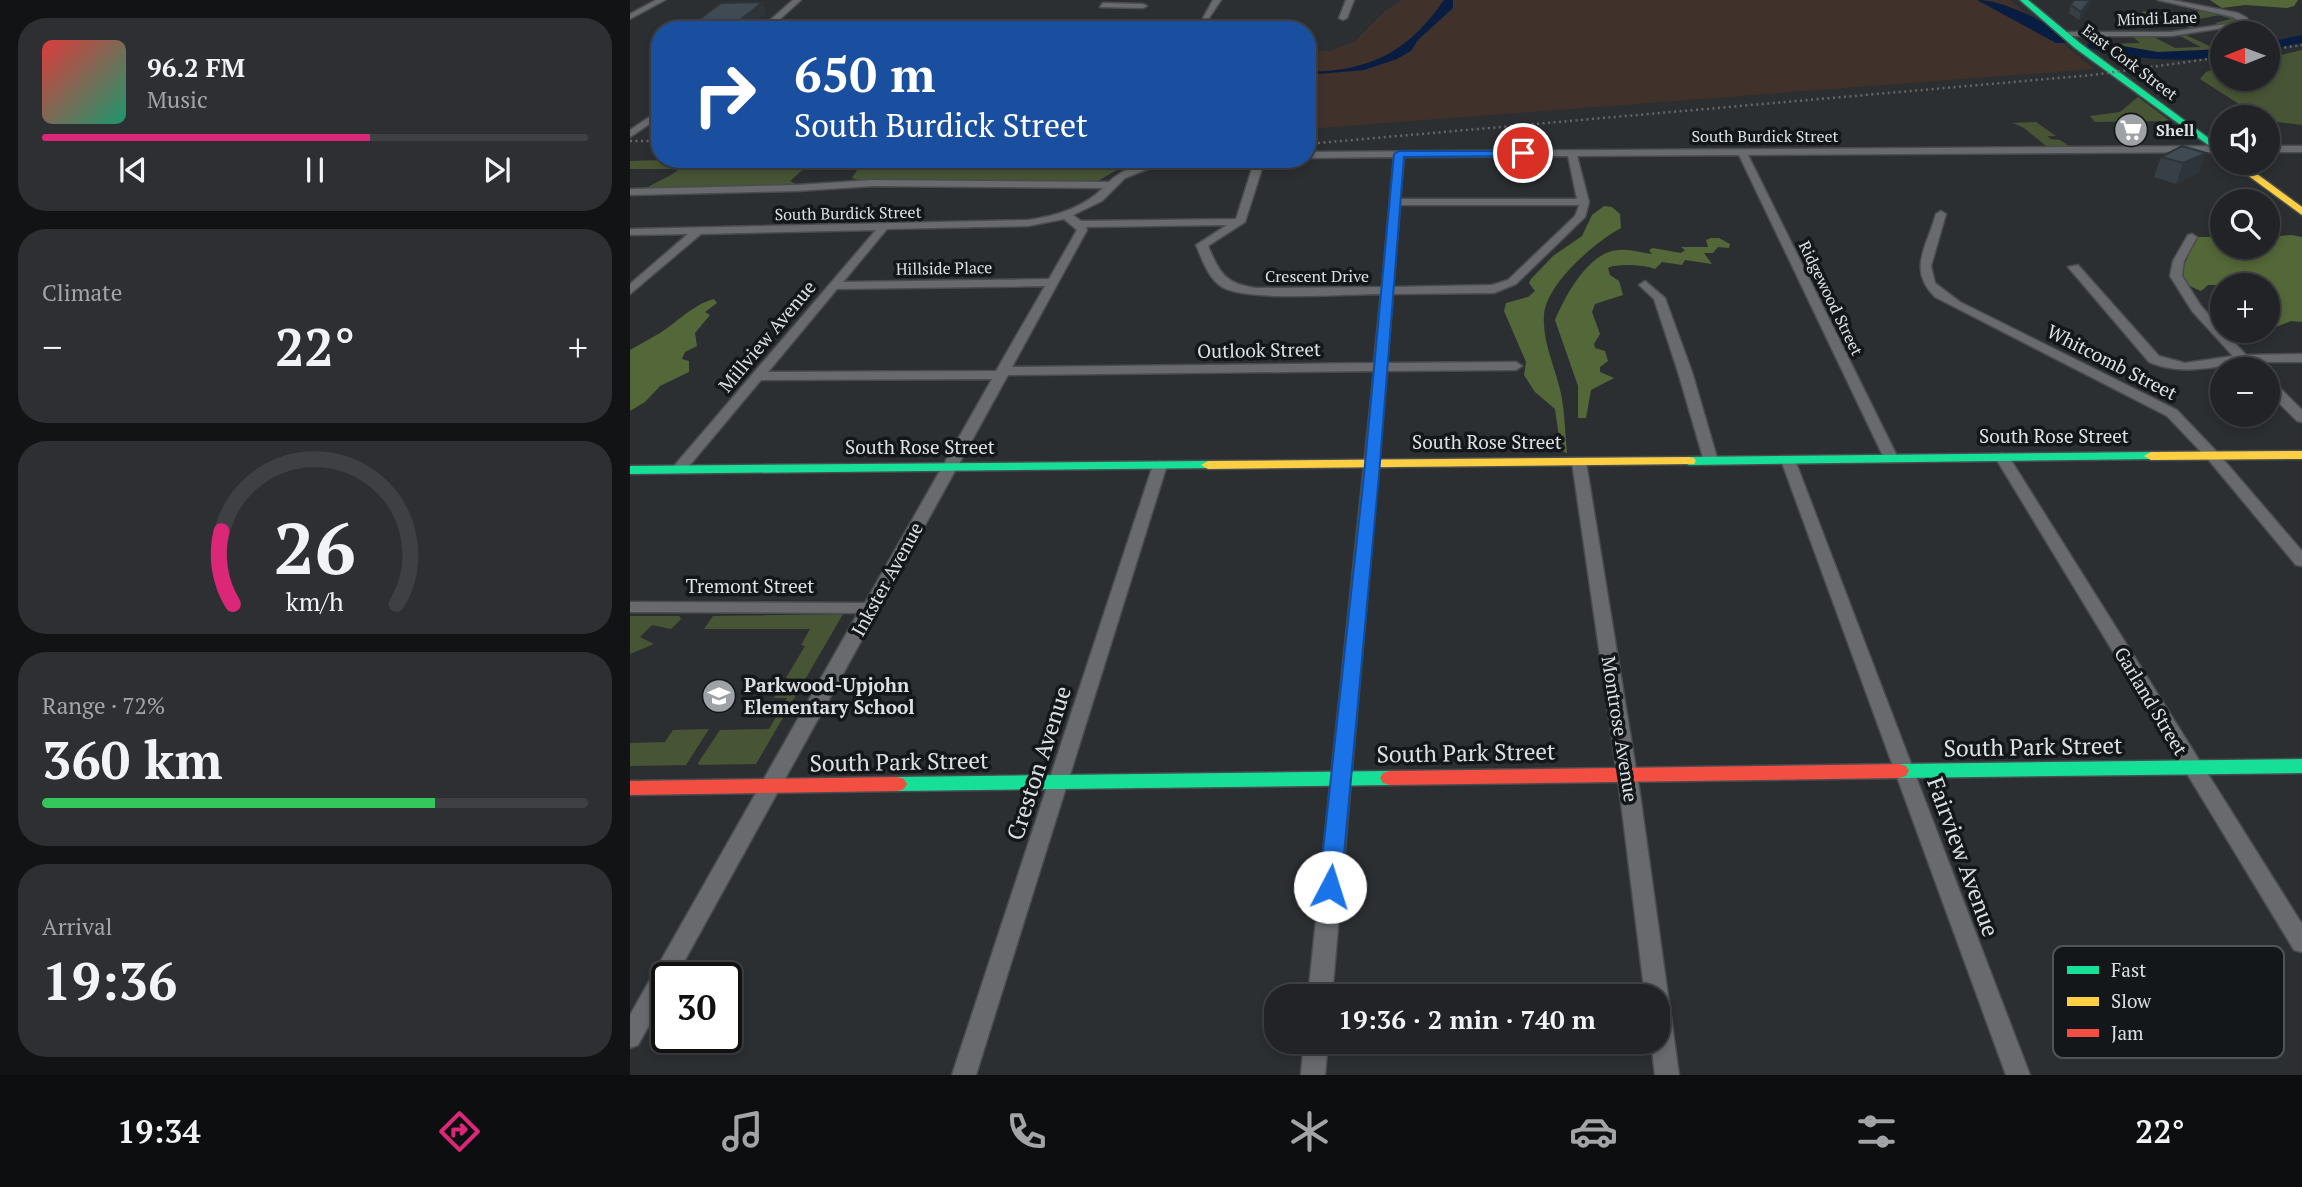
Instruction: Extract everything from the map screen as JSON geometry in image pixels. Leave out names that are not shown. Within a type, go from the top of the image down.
[{"type":"street","points":[[632,15],[661,0]]},
{"type":"street","points":[[773,21],[797,0]]},
{"type":"street","points":[[1107,0],[1103,5],[1143,6]]},
{"type":"street","points":[[1206,16],[1217,0]]},
{"type":"street","points":[[1343,18],[1350,0]]},
{"type":"street","name":"East Cork Street","points":[[2024,0],[2064,34],[2210,142]]},
{"type":"street","name":"Mindi Lane","points":[[2064,34],[2171,34],[2245,24],[2244,20],[2235,15],[2162,0]]},
{"type":"street","points":[[630,134],[651,119]]},
{"type":"street","points":[[2280,149],[2302,149]]},
{"type":"street","name":"South Burdick Street","points":[[1316,155],[2210,150]]},
{"type":"street","name":"Ridgewood Street","points":[[1742,152],[1891,458]]},
{"type":"street","points":[[1395,202],[1584,202],[1572,153]]},
{"type":"street","points":[[1321,984],[1399,154]]},
{"type":"street","points":[[1066,215],[1093,203],[1110,185],[1140,168]]},
{"type":"street","points":[[1202,245],[1240,222],[1257,168]]},
{"type":"street","points":[[2252,175],[2302,212]]},
{"type":"street","points":[[630,192],[797,188],[873,183],[1110,185]]},
{"type":"street","name":"Crescent Drive","points":[[1191,223],[1217,279],[1232,288],[1255,292],[1473,291],[1503,286],[1521,275],[1574,224],[1583,211],[1584,202]]},
{"type":"street","name":"Whitcomb Street","points":[[1941,214],[1924,268],[1924,278],[1930,288],[1956,304],[2161,407],[2180,420],[2302,561]]},
{"type":"street","points":[[1066,215],[1079,224],[1240,222]]},
{"type":"street","name":"South Burdick Street","points":[[630,232],[1015,225],[1066,215]]},
{"type":"street","name":"Inkster Avenue","points":[[630,1037],[1054,282],[1082,230],[1079,224]]},
{"type":"street","name":"Millview Avenue","points":[[679,469],[883,228]]},
{"type":"street","points":[[630,290],[698,231]]},
{"type":"street","points":[[2192,237],[2178,265],[2176,274],[2179,283],[2187,297],[2241,357]]},
{"type":"street","points":[[2074,267],[2154,359],[2164,365],[2210,365]]},
{"type":"street","name":"Hillside Place","points":[[834,286],[1054,282]]},
{"type":"street","points":[[1645,285],[1659,298],[1685,372],[1711,461]]},
{"type":"street","points":[[2280,358],[2302,358]]},
{"type":"street","name":"Outlook Street","points":[[758,376],[1516,366]]},
{"type":"street","points":[[2280,396],[2302,418]]},
{"type":"street","name":"South Rose Street","points":[[630,470],[2302,455]]},
{"type":"street","name":"Garland Street","points":[[2002,457],[2302,943]]},
{"type":"street","name":"Fairview Avenue","points":[[1788,460],[2018,1075]]},
{"type":"street","name":"Montrose Avenue","points":[[1579,462],[1655,984]]},
{"type":"street","name":"Creston Avenue","points":[[964,1075],[1160,465]]},
{"type":"street","name":"Tremont Street","points":[[630,607],[871,608]]},
{"type":"street","name":"South Park Street","points":[[630,788],[2302,766]]},
{"type":"street","points":[[1313,1075],[1315,1054]]},
{"type":"street","name":"Montrose Avenue","points":[[1664,1054],[1667,1075]]},
{"type":"shaded area","points":[[1402,0],[2010,0],[2094,69],[1316,128],[1316,51],[1330,51],[1355,41],[1386,10]]},
{"type":"green space","points":[[2210,0],[2298,0],[2294,6],[2287,8],[2245,5],[2222,8]]},
{"type":"green space","points":[[2197,9],[2230,15],[2240,21],[2223,21],[2231,19],[2219,15],[2184,22],[2201,30],[2195,31],[2174,20],[2138,15],[2144,11],[2186,19],[2199,11]]},
{"type":"green space","points":[[2186,35],[2210,46],[2210,53],[2160,54],[2098,44],[2140,43],[2132,36],[2152,36],[2175,48],[2201,47],[2180,36]]},
{"type":"green space","points":[[2302,50],[2302,125],[2280,122],[2280,105],[2240,105],[2219,91],[2280,91],[2280,55]]},
{"type":"green space","points":[[2210,70],[2210,85],[2200,79]]},
{"type":"green space","points":[[2138,97],[2170,121],[2095,122],[2090,116],[2120,112]]},
{"type":"green space","points":[[2036,122],[2056,136],[2048,136],[2050,139],[2060,140],[2069,146],[2046,146],[2024,128],[2013,123]]},
{"type":"green space","points":[[651,160],[651,168],[805,168],[790,181],[801,186],[643,191],[679,169],[630,169],[630,161]]},
{"type":"green space","points":[[858,168],[1120,168],[1096,182],[864,182],[852,178]]},
{"type":"green space","points":[[1604,206],[1612,207],[1620,214],[1621,228],[1598,243],[1562,278],[1553,290],[1544,315],[1547,345],[1562,401],[1567,453],[1561,451],[1555,409],[1535,392],[1524,375],[1526,362],[1504,311],[1506,303],[1528,297],[1535,291],[1529,283],[1531,279],[1553,256],[1582,236],[1592,215]]},
{"type":"green space","points":[[2280,236],[2302,237],[2302,322],[2291,321],[2280,325],[2280,273],[2210,273],[2210,285],[2201,291],[2185,284],[2180,274],[2197,237],[2210,237],[2210,259],[2280,259]]},
{"type":"green space","points":[[1719,238],[1730,244],[1729,248],[1718,247],[1713,253],[1704,253],[1712,264],[1685,260],[1682,265],[1662,262],[1655,269],[1632,265],[1608,268],[1610,275],[1619,281],[1623,295],[1595,304],[1592,312],[1600,334],[1594,344],[1595,348],[1605,351],[1608,361],[1600,367],[1600,372],[1614,378],[1591,390],[1586,418],[1578,418],[1578,386],[1555,320],[1580,276],[1588,266],[1608,252],[1623,250],[1652,254],[1649,250],[1653,248],[1681,253],[1685,250],[1681,247],[1708,247],[1706,240]]},
{"type":"green space","points":[[714,299],[717,303],[705,312],[710,315],[695,333],[697,346],[685,352],[682,359],[689,361],[689,372],[660,386],[645,402],[630,411],[630,350],[660,333],[699,305]]},
{"type":"green space","points":[[843,614],[756,764],[699,765],[720,730],[769,729],[787,698],[774,698],[805,646],[801,645],[810,629],[704,629],[713,616]]},
{"type":"green space","points":[[630,616],[679,616],[681,619],[671,629],[652,625],[640,637],[654,644],[630,654]]},
{"type":"green space","points":[[709,729],[686,765],[630,766],[630,743],[665,742],[673,730]]},
{"type":"water","points":[[1444,0],[1453,0],[1453,8],[1418,40],[1411,51],[1397,59],[1364,70],[1316,74],[1316,72],[1350,68],[1386,55],[1402,45]]},
{"type":"building","points":[[2074,0],[2090,0],[2081,12],[2071,5]]},
{"type":"building","points":[[763,2],[739,21],[697,21],[721,3]]},
{"type":"building","points":[[2182,146],[2206,153],[2183,163],[2161,157]]},
{"type":"waterway","points":[[1983,0],[2012,12],[2061,40]]},
{"type":"waterway","points":[[2280,44],[2302,39]]},
{"type":"waterway","points":[[2094,45],[2158,56],[2210,54]]},
{"type":"railway","points":[[2280,48],[2302,45]]},
{"type":"railway","points":[[1316,143],[2093,75],[2210,59]]},
{"type":"railway","points":[[630,141],[651,141]]},
{"type":"traffic: fast","points":[[2024,0],[2078,46],[2210,143]]},
{"type":"traffic: fast","points":[[1689,461],[2151,456]]},
{"type":"traffic: fast","points":[[630,470],[1208,465]]},
{"type":"traffic: fast","points":[[1899,771],[2302,766]]},
{"type":"traffic: fast","points":[[897,784],[1390,778]]},
{"type":"traffic: slow","points":[[2252,175],[2302,212]]},
{"type":"traffic: slow","points":[[2151,456],[2302,455]]},
{"type":"traffic: slow","points":[[1208,465],[1689,461]]},
{"type":"traffic: jam","points":[[1390,778],[1899,771]]},
{"type":"traffic: jam","points":[[630,788],[897,784]]},
{"type":"place","name":"Shell","points":[[2131,130]]},
{"type":"place","name":"Parkwood-Upjohn Elementary School","points":[[719,696]]},
{"type":"route","points":[[1330,887],[1371,475],[1399,154],[1523,153]]}]
